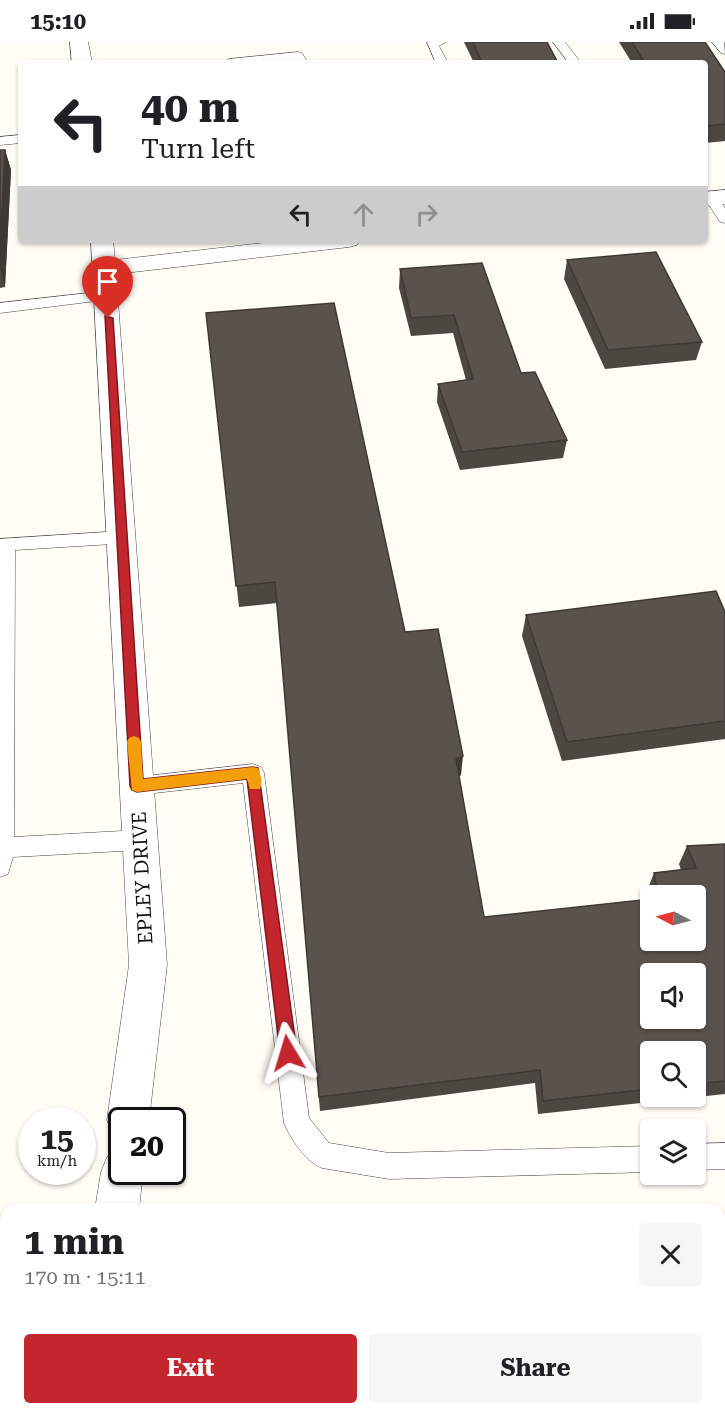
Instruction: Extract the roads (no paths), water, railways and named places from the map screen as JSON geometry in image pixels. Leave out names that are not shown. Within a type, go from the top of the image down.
[{"type":"street","points":[[80,42],[82,60]]},
{"type":"street","points":[[105,268],[267,245],[300,243]]},
{"type":"street","name":"EPLEY DRIVE","points":[[105,268],[148,965],[130,1107]]},
{"type":"street","points":[[118,1203],[120,1185]]},
{"type":"lane","points":[[440,42],[432,43],[440,60]]},
{"type":"lane","points":[[559,42],[573,60]]},
{"type":"lane","points":[[718,42],[725,50]]},
{"type":"lane","points":[[259,60],[298,56],[300,60]]},
{"type":"lane","points":[[0,141],[18,139]]},
{"type":"lane","points":[[714,198],[725,219]]},
{"type":"lane","points":[[0,308],[105,268]]},
{"type":"lane","points":[[122,538],[3,544],[1,854],[140,840]]},
{"type":"lane","points":[[137,786],[253,772],[297,1123],[322,1155],[389,1166],[640,1159]]},
{"type":"lane","points":[[706,1157],[725,1156]]}]
